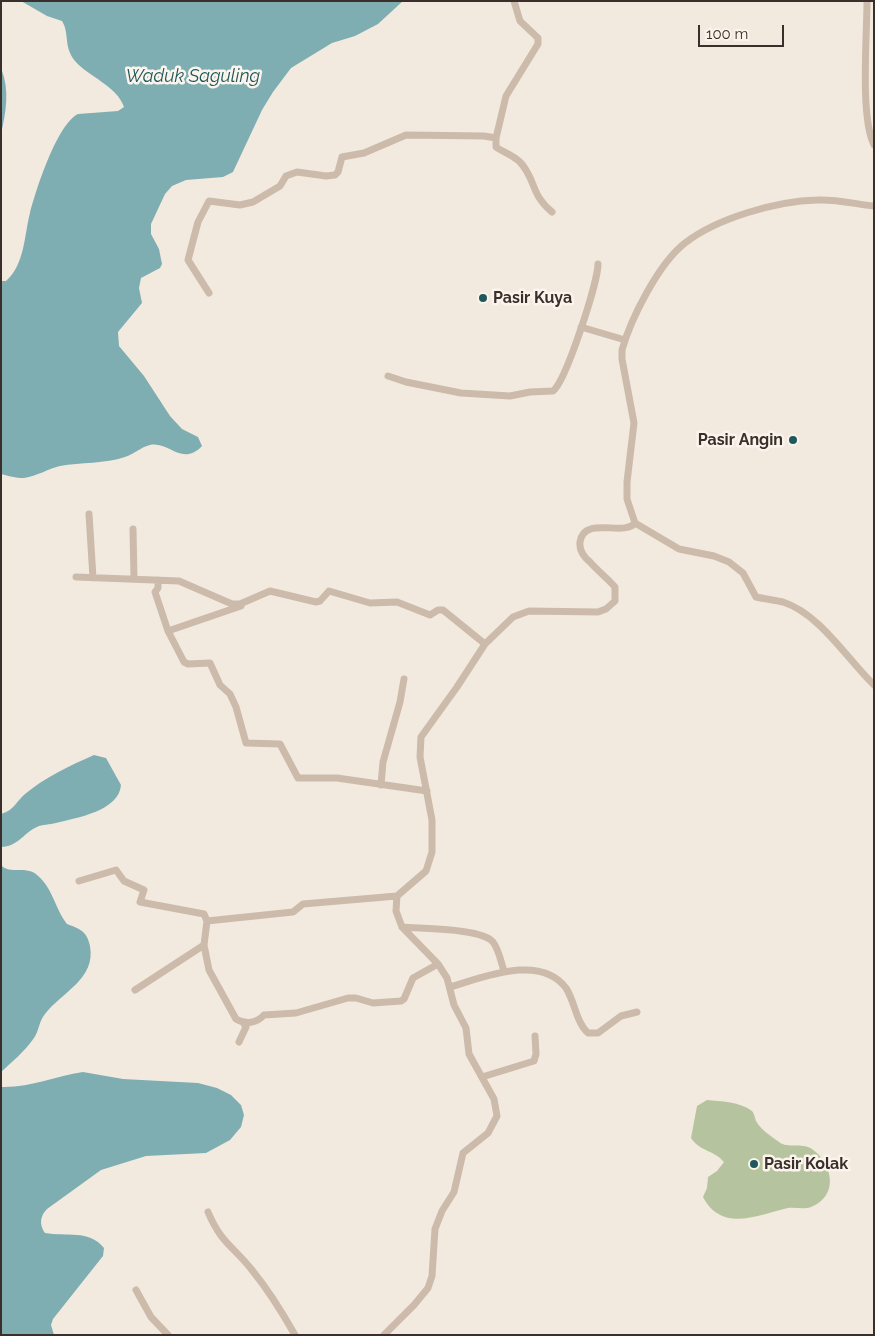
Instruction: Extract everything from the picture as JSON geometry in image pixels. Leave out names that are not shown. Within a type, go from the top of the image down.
[{"type":"street","points":[[514,1],[520,21],[538,38],[538,44],[506,96],[496,138],[496,147],[520,162],[527,172],[537,196],[552,212]]},
{"type":"street","points":[[867,1],[867,105],[870,136],[874,145]]},
{"type":"street","points":[[209,293],[188,260],[198,222],[210,201],[240,205],[253,202],[280,186],[286,176],[297,172],[326,176],[334,175],[338,172],[342,157],[364,153],[402,136],[484,136],[496,138]]},
{"type":"street","points":[[874,206],[833,200],[792,203],[733,219],[699,233],[684,244],[663,269],[650,289],[625,340],[622,359],[634,423],[627,478],[627,499],[634,523],[679,549],[714,556],[729,562],[744,573],[756,597],[784,602],[804,614],[824,631],[874,685]]},
{"type":"street","points":[[388,376],[406,382],[461,393],[510,396],[530,392],[553,391],[563,375],[581,327],[596,284],[598,264]]},
{"type":"street","points":[[581,327],[625,340]]},
{"type":"street","points":[[90,514],[94,578]]},
{"type":"street","points":[[207,921],[292,912],[303,904],[397,896],[422,876],[430,862],[432,820],[420,758],[421,737],[457,687],[484,644],[503,624],[520,614],[546,610],[598,612],[612,605],[616,597],[615,587],[584,557],[580,540],[583,535],[595,528],[626,528],[634,523]]},
{"type":"street","points":[[133,529],[134,578]]},
{"type":"street","points":[[76,577],[179,581],[232,604],[244,602],[270,591],[318,602],[329,591],[370,603],[397,602],[430,615],[438,610],[443,610],[484,644]]},
{"type":"street","points":[[158,580],[156,594],[168,630],[185,663],[210,663],[220,685],[230,694],[246,743],[280,744],[298,778],[337,778],[426,791]]},
{"type":"street","points":[[168,630],[236,608],[244,602]]},
{"type":"street","points":[[381,785],[383,762],[400,702],[404,679]]},
{"type":"street","points":[[79,881],[116,870],[124,881],[144,890],[140,900],[141,903],[204,914],[207,921],[204,945],[209,970],[236,1019],[243,1022],[258,1022],[267,1014],[303,1011],[348,998],[356,998],[373,1004],[401,1001],[405,997],[413,978],[438,964]]},
{"type":"street","points":[[384,1335],[428,1288],[432,1276],[435,1229],[442,1211],[454,1192],[463,1153],[488,1133],[494,1124],[497,1107],[482,1077],[471,1061],[467,1048],[466,1028],[454,1006],[444,971],[402,927],[396,911],[397,896]]},
{"type":"street","points":[[402,927],[474,934],[488,938],[496,948],[504,971]]},
{"type":"street","points":[[135,990],[204,945]]},
{"type":"street","points":[[450,987],[504,971],[534,971],[554,977],[564,987],[582,1026],[588,1033],[598,1033],[621,1016],[637,1012]]},
{"type":"street","points":[[239,1042],[246,1027],[243,1022]]},
{"type":"street","points":[[482,1077],[534,1061],[536,1058],[535,1036]]},
{"type":"street","points":[[208,1212],[219,1236],[252,1269],[272,1295],[295,1335]]},
{"type":"street","points":[[136,1290],[151,1317],[168,1335]]},
{"type":"green space","points":[[707,1100],[730,1102],[747,1108],[753,1112],[756,1121],[766,1133],[779,1142],[812,1149],[825,1163],[828,1171],[830,1180],[826,1195],[820,1202],[808,1208],[788,1208],[741,1219],[720,1215],[711,1208],[703,1197],[707,1188],[708,1177],[717,1171],[724,1162],[716,1155],[698,1146],[691,1138],[697,1106]]},
{"type":"water","name":"Waduk Saguling","points":[[21,1],[403,1],[378,24],[355,36],[332,43],[291,68],[262,110],[233,172],[223,177],[186,180],[172,186],[165,194],[151,224],[151,234],[159,249],[162,264],[160,268],[141,278],[139,288],[142,303],[118,332],[119,346],[144,376],[170,416],[182,429],[198,437],[202,446],[195,452],[182,454],[163,446],[150,445],[128,456],[117,459],[60,466],[24,478],[1,474],[1,281],[6,281],[17,266],[23,249],[37,189],[48,159],[62,130],[78,114],[118,111],[124,107],[109,87],[81,67],[71,56],[62,21],[47,16]]},
{"type":"water","points":[[1,68],[6,84],[6,109],[1,134]]},
{"type":"water","points":[[94,755],[106,758],[121,785],[113,801],[105,807],[85,816],[39,826],[16,842],[1,847],[1,814],[5,813],[25,794],[49,777]]},
{"type":"water","points":[[1,865],[9,869],[33,872],[42,880],[67,924],[79,929],[87,937],[90,946],[90,957],[88,967],[83,976],[45,1014],[36,1035],[30,1043],[1,1072]]},
{"type":"water","points":[[83,1072],[123,1079],[198,1083],[217,1088],[231,1095],[241,1105],[244,1115],[241,1127],[230,1140],[206,1153],[146,1156],[101,1170],[47,1209],[41,1221],[45,1233],[91,1238],[104,1248],[103,1256],[53,1319],[51,1325],[54,1335],[1,1335],[1,1087],[22,1086]]},
{"type":"place","name":"Pasir Kuya","points":[[483,298]]},
{"type":"place","name":"Pasir Angin","points":[[793,440]]},
{"type":"place","name":"Pasir Kolak","points":[[754,1164]]}]
